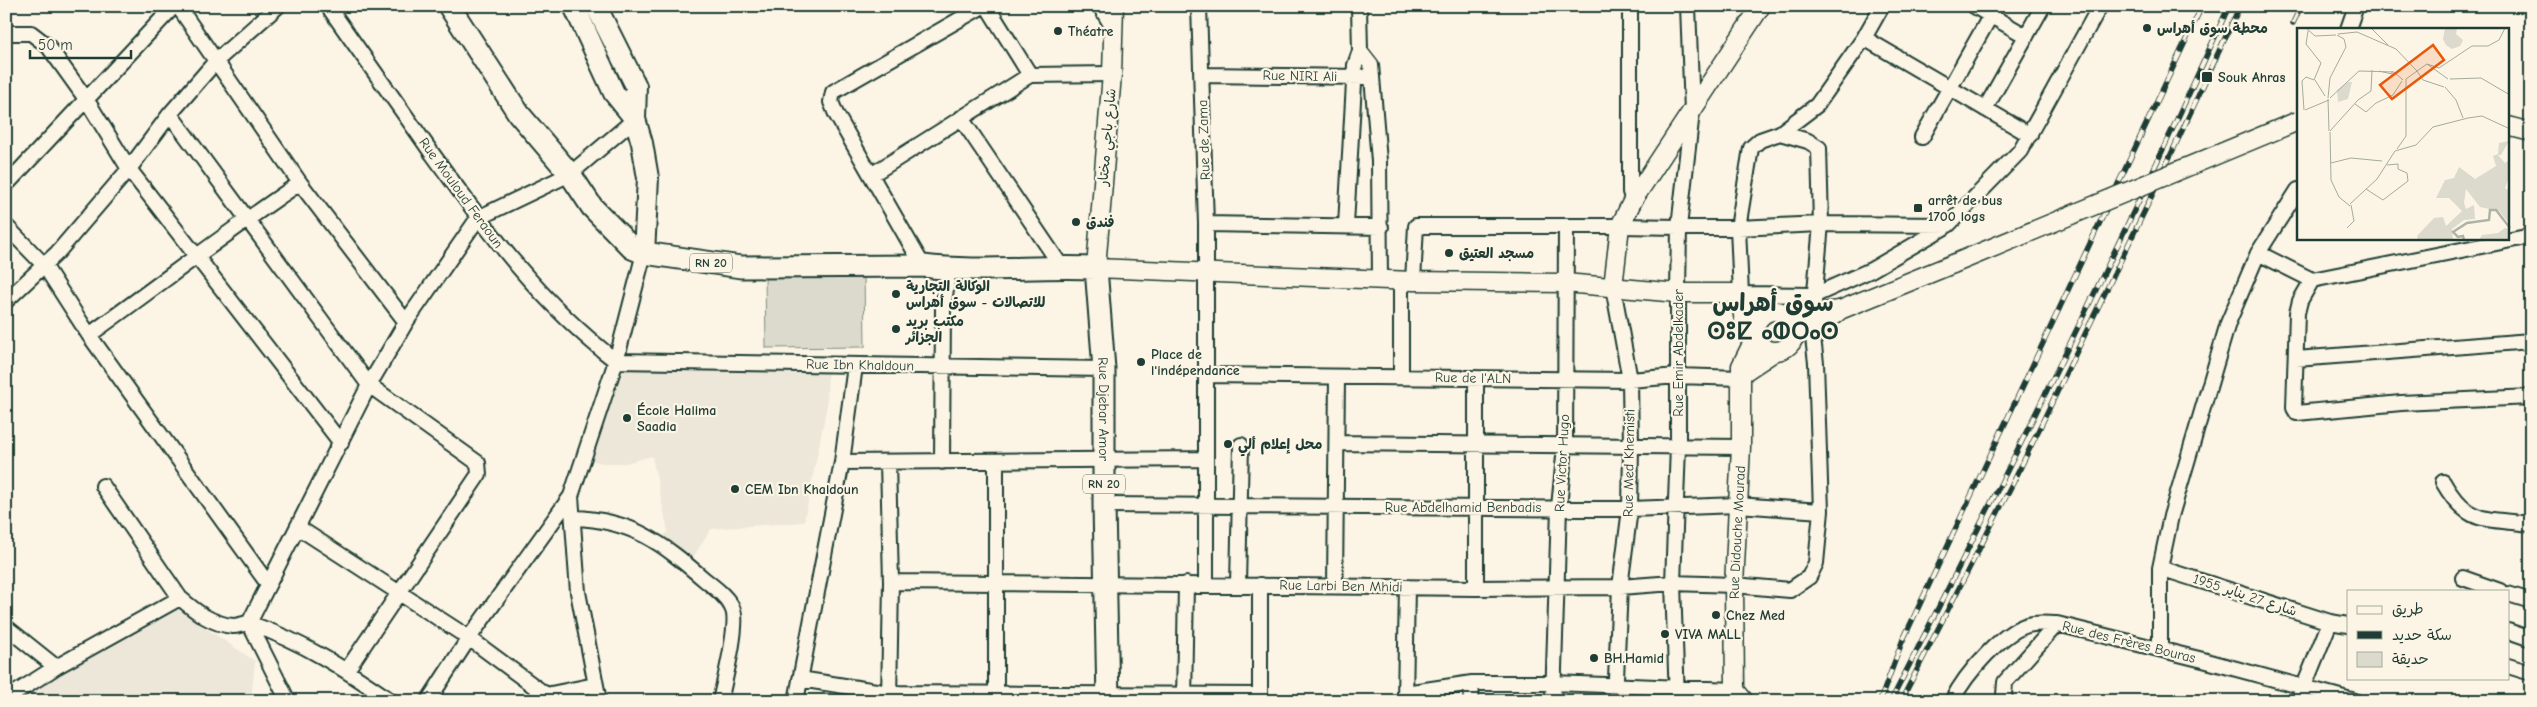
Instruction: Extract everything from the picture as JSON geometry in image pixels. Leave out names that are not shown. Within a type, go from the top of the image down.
[{"type":"main road","name":"RN 20","points":[[449,6],[519,114],[570,174],[592,207],[632,248],[644,253],[741,267],[923,266],[949,269],[1061,266],[1096,268]]},
{"type":"main road","points":[[574,6],[614,93],[636,119]]},
{"type":"main road","points":[[596,6],[636,86],[636,119],[648,178],[644,253]]},
{"type":"main road","name":"Rue Djebar Amor","points":[[1096,268],[1104,369],[1104,505],[1108,698]]},
{"type":"street","points":[[6,186],[174,6]]},
{"type":"street","points":[[178,6],[300,183],[406,322]]},
{"type":"street","points":[[6,301],[57,253],[129,169],[170,114],[216,60],[278,6]]},
{"type":"street","name":"Rue Mouloud Feraoun","points":[[328,6],[498,245],[550,303],[586,337],[616,361]]},
{"type":"street","points":[[923,266],[832,108],[831,97],[833,92],[983,6]]},
{"type":"street","points":[[987,6],[1030,75]]},
{"type":"street","points":[[1100,6],[1113,28]]},
{"type":"street","name":"شارع باجي مختار","points":[[1096,268],[1112,74],[1114,6]]},
{"type":"street","name":"Rue de Zama","points":[[1199,6],[1206,224],[1206,584]]},
{"type":"street","points":[[1346,225],[1354,76],[1355,65],[1360,51],[1359,6]]},
{"type":"street","points":[[1630,6],[1630,192],[1633,200]]},
{"type":"street","name":"Rue Emir Abdelkader","points":[[1678,694],[1673,583],[1678,446],[1679,226],[1692,112],[1688,6]]},
{"type":"street","points":[[1620,226],[1633,200],[1762,6]]},
{"type":"street","points":[[1774,352],[1764,348],[1756,335],[1748,330],[1744,323],[1738,228],[1751,148],[1760,140],[1780,133],[1817,105],[1864,38],[1882,6]]},
{"type":"street","points":[[1974,6],[1994,11],[2026,36]]},
{"type":"street","points":[[1985,109],[2043,6]]},
{"type":"street","points":[[1741,376],[1774,352],[1790,345],[1794,336],[1814,312],[1871,270],[1948,225],[2020,151],[2100,6]]},
{"type":"street","points":[[2348,28],[2356,6]]},
{"type":"street","points":[[1922,137],[1948,87],[1994,11]]},
{"type":"street","points":[[6,33],[31,33],[43,41],[86,99],[129,169],[341,443]]},
{"type":"street","points":[[1864,38],[2030,135]]},
{"type":"street","points":[[1360,51],[1370,65],[1378,161],[1381,227],[1380,280]]},
{"type":"street","points":[[871,175],[1030,75],[1112,74]]},
{"type":"street","name":"Rue NIRI Ali","points":[[1202,75],[1371,77]]},
{"type":"street","points":[[170,114],[369,385],[476,459],[480,469],[347,670]]},
{"type":"street","points":[[961,118],[1061,266]]},
{"type":"street","points":[[249,623],[299,528],[369,385],[406,322],[478,218],[570,174],[636,119]]},
{"type":"street","points":[[1787,316],[1840,310],[2297,121]]},
{"type":"street","points":[[2510,127],[2531,132]]},
{"type":"street","points":[[1780,133],[1808,142],[1819,148],[1821,224],[1814,312],[1821,511]]},
{"type":"street","points":[[89,335],[198,257],[248,218],[300,183]]},
{"type":"street","points":[[2160,649],[2160,568],[2171,516],[2228,323],[2258,253],[2297,192]]},
{"type":"street","points":[[1206,224],[1381,227]]},
{"type":"street","points":[[1401,377],[1407,281],[1416,226],[1679,226],[1738,228],[1821,224],[1948,225]]},
{"type":"street","points":[[6,226],[44,265],[89,335],[268,584]]},
{"type":"street","name":"Rue Victor Hugo","points":[[1553,701],[1552,683],[1559,507],[1565,446],[1566,226]]},
{"type":"street","name":"Rue Med Khemisti","points":[[1616,701],[1615,686],[1620,587],[1630,509],[1630,380],[1614,287],[1620,226]]},
{"type":"street","points":[[2258,253],[2312,280],[2531,236]]},
{"type":"street","points":[[428,701],[469,638],[571,496],[616,361],[644,253]]},
{"type":"street","points":[[1096,268],[1407,281],[1565,283],[1678,293],[1741,294],[1814,312]]},
{"type":"street","points":[[942,462],[943,309],[949,269]]},
{"type":"street","points":[[2312,280],[2300,301],[2297,312],[2294,408],[2299,414],[2402,404],[2531,396]]},
{"type":"street","points":[[1756,335],[1757,322],[1764,314],[1776,311],[1787,316],[1794,326],[1794,336]]},
{"type":"street","name":"Rue Didouche Mourad","points":[[1738,697],[1734,585],[1741,448],[1741,376],[1744,359],[1756,335]]},
{"type":"street","points":[[2296,359],[2531,341]]},
{"type":"street","name":"Rue Ibn Khaldoun","points":[[616,361],[1104,369]]},
{"type":"street","points":[[796,701],[842,462],[855,366]]},
{"type":"street","name":"Rue de l'ALN","points":[[1205,375],[1630,380],[1678,376],[1741,376]]},
{"type":"street","points":[[1335,585],[1337,377]]},
{"type":"street","points":[[1476,378],[1476,588]]},
{"type":"street","points":[[1337,443],[1741,448]]},
{"type":"street","points":[[1238,585],[1241,445]]},
{"type":"street","points":[[842,462],[1206,459]]},
{"type":"street","points":[[996,461],[996,697]]},
{"type":"street","points":[[888,462],[891,582],[889,697]]},
{"type":"street","points":[[2443,482],[2455,502],[2474,516],[2531,524]]},
{"type":"street","points":[[103,486],[180,598],[196,612],[212,620],[233,626],[249,623],[308,649],[347,670],[391,701]]},
{"type":"street","points":[[571,496],[578,592],[599,701]]},
{"type":"street","name":"Rue Abdelhamid Benbadis","points":[[1104,505],[1630,509],[1738,505],[1821,511]]},
{"type":"street","name":"Rue Larbi Ben Mhidi","points":[[891,582],[1105,582],[1476,588],[1620,587],[1673,583],[1734,585],[1790,590],[1809,577],[1816,563],[1821,511]]},
{"type":"street","points":[[574,518],[606,520],[652,538],[723,596],[734,611],[734,629],[720,701]]},
{"type":"street","points":[[299,528],[469,638],[544,698],[595,685]]},
{"type":"street","name":"شارع 27 يناير 1955","points":[[2160,568],[2330,622],[2347,625]]},
{"type":"street","points":[[2464,578],[2497,590]]},
{"type":"street","points":[[1184,698],[1186,584]]},
{"type":"street","points":[[800,679],[889,697],[1260,698],[1260,585]]},
{"type":"street","points":[[1407,586],[1405,697],[1472,683],[1552,683],[1615,686],[1678,694],[1738,697]]},
{"type":"street","points":[[2510,595],[2531,601]]},
{"type":"street","points":[[6,699],[56,667],[180,598]]},
{"type":"street","points":[[2298,701],[2330,622]]},
{"type":"street","points":[[249,623],[288,701]]},
{"type":"street","name":"Rue des Frères Bouras","points":[[1952,701],[1961,687],[2004,638],[2033,624],[2057,624],[2305,686]]},
{"type":"street","points":[[2006,701],[2004,695],[2005,682],[2057,624]]},
{"type":"street","points":[[6,627],[56,667]]},
{"type":"street","points":[[2510,632],[2531,639]]},
{"type":"street","points":[[2510,667],[2531,673]]},
{"type":"street","points":[[1471,701],[1472,683]]},
{"type":"street","points":[[2305,686],[2355,701]]},
{"type":"shaded area","name":"CEM Ibn Khaldoun","points":[[613,365],[828,368],[827,405],[804,522],[711,529],[692,559],[662,538],[668,531],[652,456],[626,463],[603,463],[579,458],[602,373]]},
{"type":"shaded area","points":[[174,607],[255,661],[251,701],[11,701]]},
{"type":"green space","points":[[864,275],[865,347],[766,348],[765,276]]},
{"type":"railway","points":[[1880,701],[1902,642],[2202,6]]},
{"type":"railway","points":[[1891,701],[2064,355],[2148,181],[2229,6]]},
{"type":"railway","points":[[1901,701],[2014,481],[2147,206],[2240,6]]},
{"type":"railway","points":[[2293,23],[2301,6]]},
{"type":"place","name":"محطة سوق أهراس","points":[[2147,28]]},
{"type":"place","name":"Théatre","points":[[1058,31]]},
{"type":"place","name":"Souk Ahras","points":[[2207,77]]},
{"type":"place","name":"arrêt de bus 1700 logs","points":[[1918,208]]},
{"type":"place","name":"فندق","points":[[1076,222]]},
{"type":"place","name":"مسجد العتيق","points":[[1449,253]]},
{"type":"place","name":"الوكالة التجارية للاتصالات - سوق أهراس","points":[[896,294]]},
{"type":"place","name":"مكتب بريد الجزائر","points":[[896,329]]},
{"type":"place","name":"Place de l'indépendance","points":[[1141,362]]},
{"type":"place","name":"École Halima Saadia","points":[[627,418]]},
{"type":"place","name":"محل إعلام ألي","points":[[1228,444]]},
{"type":"place","name":"CEM Ibn Khaldoun","points":[[735,489]]},
{"type":"place","name":"Chez Med","points":[[1716,615]]},
{"type":"place","name":"VIVA MALL","points":[[1665,634]]},
{"type":"place","name":"BH.Hamid","points":[[1594,658]]},
{"type":"district","name":"سوق أهراس ⵙⵓⵇ ⴰⵀⵔⴰⵙ","points":[[1773,317]]}]
